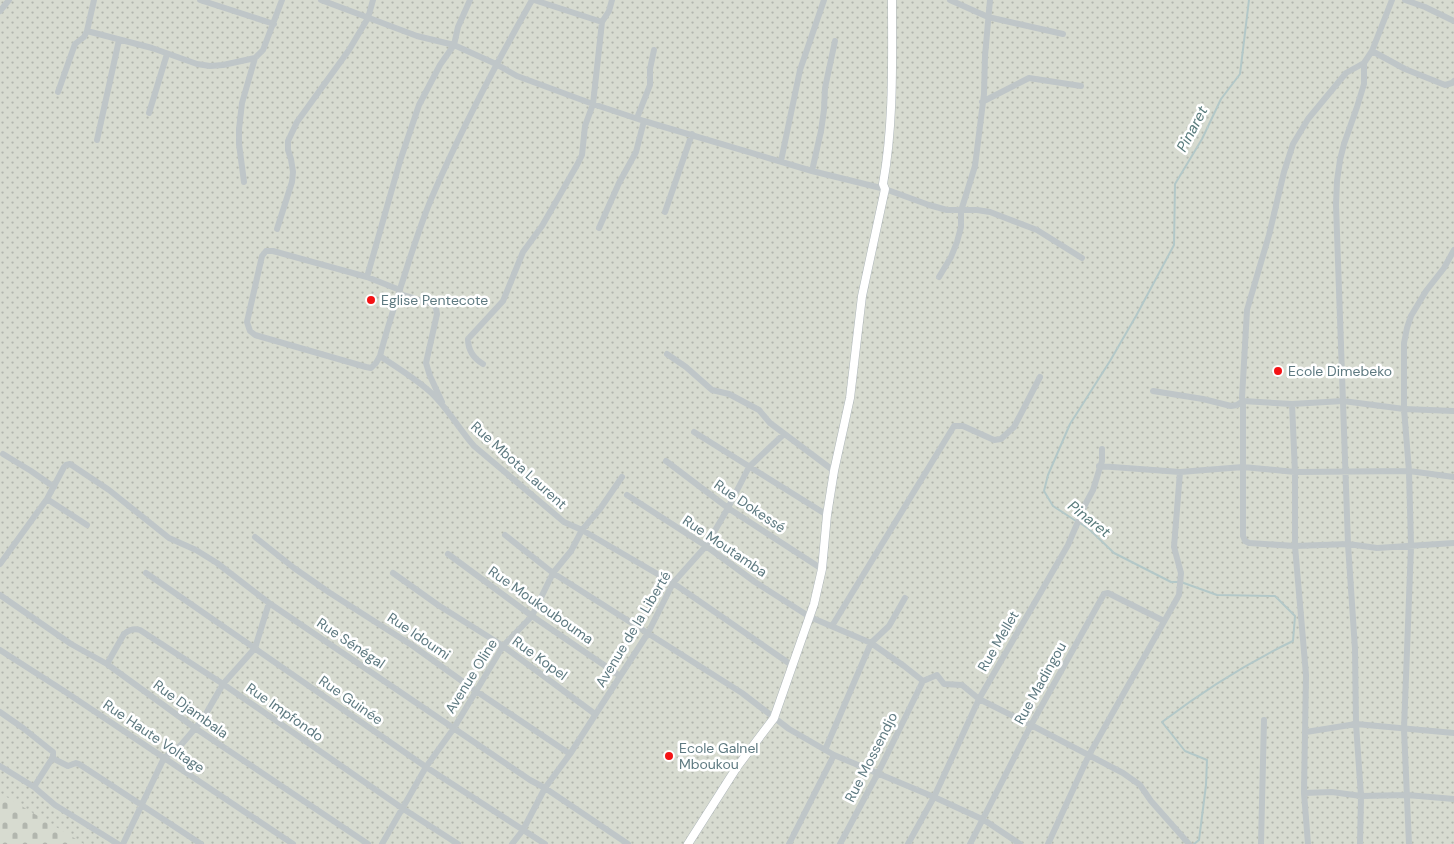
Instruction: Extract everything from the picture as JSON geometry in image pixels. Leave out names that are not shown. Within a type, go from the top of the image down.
[{"type":"main road","points":[[688,844],[737,767],[774,718],[794,666],[810,616],[822,569],[827,515],[834,471],[850,398],[862,296],[884,189],[883,184],[889,148],[892,83],[892,0]]},
{"type":"street","points":[[0,11],[9,0]]},
{"type":"street","points":[[58,92],[75,44],[84,37],[87,31],[94,0]]},
{"type":"street","points":[[200,0],[274,24]]},
{"type":"street","points":[[244,182],[239,144],[242,103],[255,58],[263,50],[282,0]]},
{"type":"street","points":[[322,0],[418,36],[454,45],[517,76],[644,121],[812,171],[884,189],[947,210],[990,212],[1037,230],[1082,258]]},
{"type":"street","points":[[277,229],[292,182],[293,172],[288,141],[297,122],[349,50],[368,18],[373,0]]},
{"type":"street","points":[[367,277],[400,162],[419,104],[440,65],[454,45],[458,27],[470,0]]},
{"type":"street","points":[[444,408],[426,363],[437,314],[433,304],[399,292],[367,277],[273,251],[266,251],[262,256],[247,322],[250,331],[256,335],[372,368],[380,356],[388,324],[399,292],[431,198],[454,147],[496,64],[533,0],[602,22]]},
{"type":"street","points":[[484,364],[472,354],[468,345],[468,339],[503,301],[520,259],[578,166],[582,155],[585,126],[592,104],[602,22],[612,0]]},
{"type":"street","points":[[781,161],[800,70],[824,0]]},
{"type":"street","points":[[950,0],[988,17],[1063,34]]},
{"type":"street","points":[[939,277],[951,257],[957,242],[961,227],[961,211],[975,166],[990,0]]},
{"type":"street","points":[[1392,0],[1372,51],[1364,63],[1346,73],[1308,119],[1293,144],[1284,172],[1269,235],[1247,310],[1242,398],[1243,536],[1249,544],[1295,546],[1348,544],[1377,548],[1454,543]]},
{"type":"street","points":[[1405,0],[1425,7],[1454,22]]},
{"type":"street","points":[[87,31],[152,48],[189,62],[210,66],[255,58]]},
{"type":"street","points":[[97,140],[119,40]]},
{"type":"street","points":[[812,171],[821,131],[825,88],[835,41]]},
{"type":"street","points":[[637,118],[650,85],[650,69],[654,50]]},
{"type":"street","points":[[1372,51],[1405,69],[1445,84],[1454,81]]},
{"type":"street","points":[[149,112],[167,54]]},
{"type":"street","points":[[1360,844],[1361,796],[1356,724],[1355,649],[1348,544],[1338,280],[1337,182],[1344,144],[1364,84],[1364,63]]},
{"type":"street","points":[[982,102],[1029,78],[1081,86]]},
{"type":"street","points":[[600,228],[619,183],[636,152],[644,121]]},
{"type":"street","points":[[665,212],[692,134]]},
{"type":"street","points":[[1409,844],[1404,729],[1411,546],[1409,471],[1404,409],[1404,342],[1411,316],[1454,250]]},
{"type":"street","points":[[667,354],[686,367],[712,390],[729,394],[759,410],[770,423],[834,471]]},
{"type":"street","name":"Rue Mbota Laurent","points":[[380,356],[428,390],[474,446],[564,522],[582,530],[672,584],[794,666]]},
{"type":"street","points":[[832,626],[954,426],[963,426],[994,440],[1001,439],[1014,427],[1040,377]]},
{"type":"street","points":[[1154,391],[1203,399],[1231,406],[1243,401],[1292,404],[1343,401],[1404,409],[1454,411]]},
{"type":"street","points":[[1292,404],[1295,472],[1295,546],[1306,675],[1304,793],[1308,844]]},
{"type":"street","points":[[694,432],[827,515]]},
{"type":"street","name":"Avenue de la Liberté","points":[[512,844],[524,830],[545,788],[570,754],[648,633],[672,584],[706,546],[749,467],[784,434]]},
{"type":"street","name":"Rue Mellet","points":[[908,844],[934,797],[978,699],[1068,545],[1093,490],[1102,461],[1102,449]]},
{"type":"street","points":[[0,564],[48,499],[54,487],[3,454]]},
{"type":"street","name":"Rue Dokessé","points":[[666,461],[728,508],[822,569]]},
{"type":"street","name":"Rue Sénégal","points":[[54,487],[64,467],[70,464],[74,466],[109,490],[169,538],[196,550],[217,563],[269,603],[628,844]]},
{"type":"street","points":[[1100,466],[1180,472],[1243,467],[1295,472],[1409,471],[1454,477]]},
{"type":"street","points":[[1048,844],[1089,755],[1180,595],[1182,573],[1174,548],[1180,472]]},
{"type":"street","name":"Avenue Oline","points":[[382,844],[426,767],[454,728],[503,646],[532,616],[553,572],[571,551],[582,530],[600,509],[622,477]]},
{"type":"street","name":"Rue Moutamba","points":[[627,495],[706,546],[755,582],[810,616],[871,643],[923,681]]},
{"type":"street","points":[[48,499],[87,525]]},
{"type":"street","points":[[505,535],[553,572],[742,693],[789,729],[834,755],[984,820],[1020,844]]},
{"type":"street","name":"Rue Idoumi","points":[[255,537],[294,568],[330,593],[413,646],[570,754]]},
{"type":"street","name":"Rue Moukoubouma","points":[[448,554],[532,616],[620,676]]},
{"type":"street","name":"Rue Guinée","points":[[146,573],[426,767],[545,844]]},
{"type":"street","name":"Rue Kopel","points":[[393,573],[438,605],[503,646],[595,714]]},
{"type":"street","name":"Rue Madingou","points":[[970,844],[984,820],[1031,725],[1104,594],[1108,593],[1164,621]]},
{"type":"street","name":"Rue Djambala","points":[[0,595],[71,644],[107,664],[195,728],[368,844]]},
{"type":"street","points":[[825,750],[871,643],[889,626],[906,598]]},
{"type":"street","points":[[123,844],[164,758],[181,745],[203,719],[223,684],[254,648],[269,603]]},
{"type":"street","name":"Rue Impfondo","points":[[107,664],[124,634],[129,630],[140,630],[223,684],[402,808],[458,844]]},
{"type":"street","name":"Rue Haute Voltage","points":[[0,650],[294,844]]},
{"type":"street","points":[[923,681],[937,675],[944,684],[962,685],[978,699],[1123,773],[1140,785],[1151,802],[1189,844]]},
{"type":"street","name":"Rue Mossendjo","points":[[840,844],[878,774],[923,681]]},
{"type":"street","points":[[0,712],[68,766],[76,763],[79,764],[201,844]]},
{"type":"street","points":[[1261,844],[1264,720]]},
{"type":"street","points":[[1306,732],[1356,724],[1454,733]]},
{"type":"street","points":[[34,788],[52,755]]},
{"type":"street","points":[[789,844],[834,755]]},
{"type":"street","points":[[0,766],[34,788],[55,805],[118,844]]},
{"type":"street","points":[[1304,793],[1332,792],[1361,796],[1406,795],[1454,799]]},
{"type":"green space","points":[[0,0],[1454,0],[1454,844],[0,844]]},
{"type":"green space","points":[[0,793],[84,844],[0,844]]},
{"type":"waterway","name":"Pinaret","points":[[1076,521],[1053,506],[1044,491],[1048,475],[1070,424],[1110,361],[1174,245],[1175,184],[1202,139],[1221,99],[1240,74],[1249,0]]},
{"type":"waterway","name":"Pinaret","points":[[1080,523],[1114,553],[1171,582],[1181,582],[1217,595],[1275,596],[1295,616],[1293,641],[1226,678],[1162,722],[1185,751],[1207,760],[1199,840],[1194,844]]},
{"type":"place","name":"Eglise Pentecote","points":[[371,300]]},
{"type":"place","name":"Ecole Dimebeko","points":[[1278,371]]},
{"type":"place","name":"Ecole Galnel Mboukou","points":[[669,756]]}]
